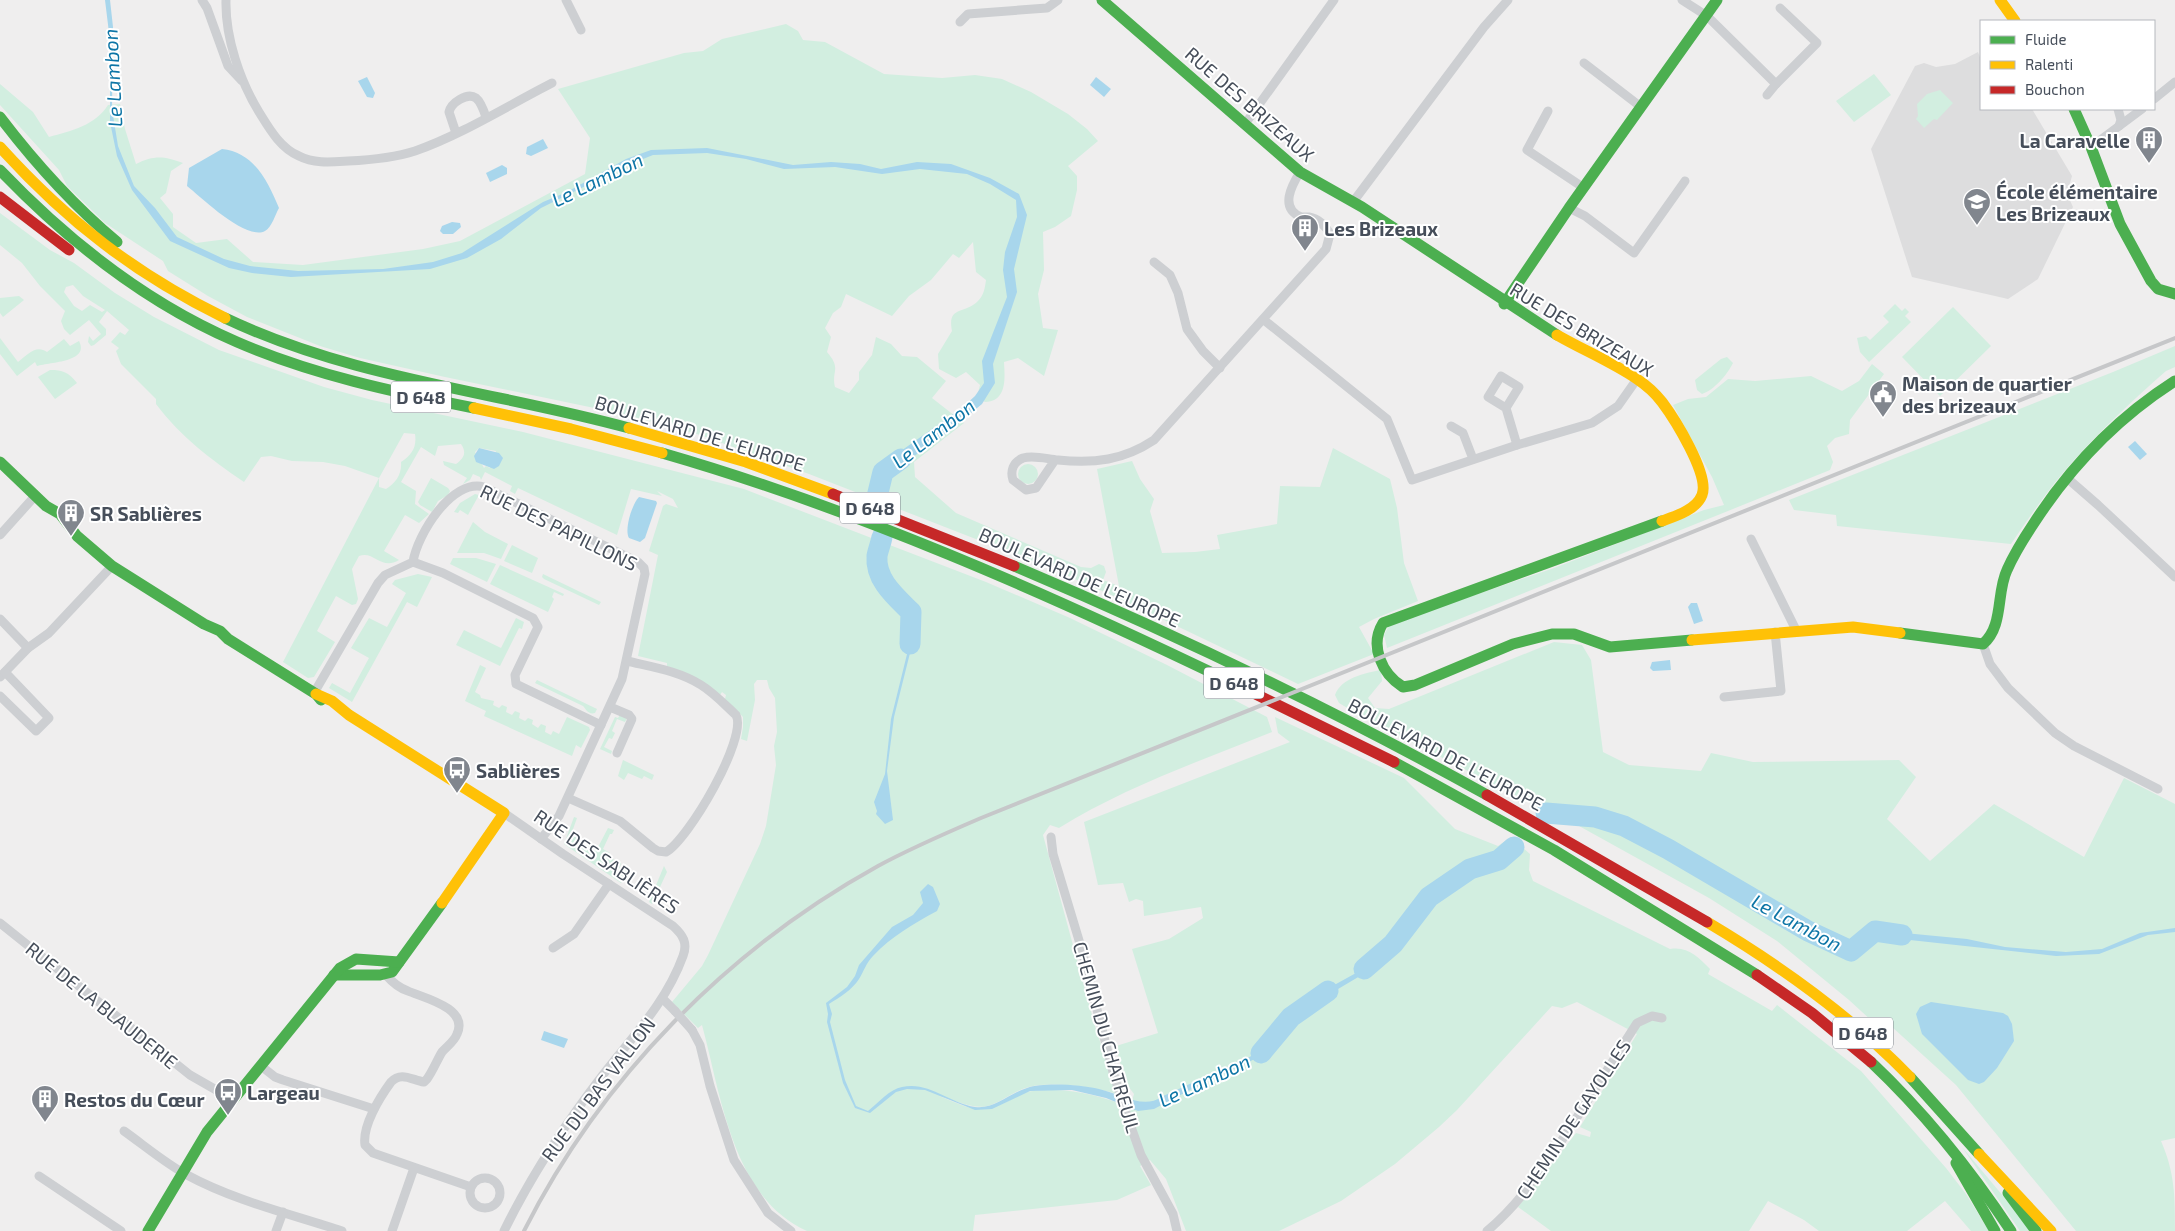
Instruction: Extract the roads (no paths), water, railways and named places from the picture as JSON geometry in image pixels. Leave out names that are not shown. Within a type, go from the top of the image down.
[{"type":"main road","name":"RUE DES BRIZEAUX","points":[[1102,0],[1300,172],[1353,202],[1504,304],[1584,351],[1637,379],[1650,389],[1676,424],[1700,474],[1704,488],[1696,505],[1678,515],[1390,619],[1378,628],[1376,639],[1378,650],[1392,680],[1403,686],[1409,686],[1502,649],[1552,634],[1579,634],[1591,638],[1602,646],[1610,647],[1775,632]]},
{"type":"main road","points":[[1504,304],[1569,208],[1717,0]]},
{"type":"main road","points":[[2000,0],[2014,20]]},
{"type":"main road","points":[[2074,110],[2091,147],[2120,224],[2158,289],[2175,294]]},
{"type":"main road","points":[[0,117],[50,177],[88,217],[131,253],[222,311],[304,351]]},
{"type":"main road","name":"BOULEVARD DE L'EUROPE","points":[[0,147],[65,214],[104,246],[145,275],[225,320],[304,351],[386,374],[606,422],[681,442],[821,488],[1110,607],[1232,664],[1402,749],[1493,798],[1774,963],[1824,1001],[1890,1058],[1957,1127],[1979,1154],[2051,1231]]},
{"type":"main road","name":"BOULEVARD DE L'EUROPE","points":[[0,170],[65,234],[102,263],[176,311],[237,342],[294,364],[363,384],[626,442],[775,488],[957,559],[1109,625],[1331,729],[1560,853],[1771,984],[1871,1062],[1897,1085],[1948,1141],[2011,1231]]},
{"type":"main road","points":[[0,197],[66,248],[136,298],[181,323],[237,342]]},
{"type":"main road","points":[[1775,632],[1831,627],[1875,628],[1983,644],[1989,640],[1996,626],[2000,591],[2011,560],[2067,478],[2109,432],[2150,394],[2175,381]]},
{"type":"main road","name":"RUE DES SABLIÈRES","points":[[0,462],[46,506],[68,522],[78,536],[112,566],[204,624],[220,631],[228,639],[315,694],[328,706],[349,715],[504,813]]},
{"type":"main road","points":[[334,975],[386,975],[392,972],[504,813]]},
{"type":"main road","points":[[148,1231],[207,1132],[344,964],[356,959],[399,962]]},
{"type":"main road","points":[[1871,1062],[1944,1145],[1967,1180],[1995,1231]]},
{"type":"main road","points":[[1979,1154],[2036,1231]]},
{"type":"street","points":[[202,0],[207,8],[228,66],[242,81]]},
{"type":"street","points":[[226,0],[227,25],[242,81],[250,97],[276,137],[292,153],[308,160],[329,162],[390,156],[416,150],[456,133],[552,83]]},
{"type":"street","points":[[566,0],[581,30]]},
{"type":"street","points":[[960,22],[968,14],[1047,8],[1058,0]]},
{"type":"street","points":[[1245,124],[1334,0]]},
{"type":"street","points":[[1353,202],[1484,27],[1508,0]]},
{"type":"street","points":[[1682,0],[1706,16],[1776,84]]},
{"type":"street","points":[[1767,95],[1817,43],[1780,8]]},
{"type":"street","points":[[1584,63],[1641,107]]},
{"type":"street","points":[[2155,98],[2175,82]]},
{"type":"street","points":[[456,133],[449,112],[454,103],[469,96],[473,97],[478,100],[486,117]]},
{"type":"street","points":[[2118,110],[2121,120],[2119,126]]},
{"type":"street","points":[[2091,147],[2141,110]]},
{"type":"street","points":[[1548,111],[1527,150],[1584,188]]},
{"type":"street","points":[[1055,460],[1036,488],[1026,490],[1013,480],[1012,471],[1014,465],[1023,458],[1090,462],[1109,460],[1126,456],[1154,440],[1264,320],[1326,248],[1330,242],[1330,234],[1319,221],[1301,217],[1292,210],[1288,202],[1290,191],[1300,172]]},
{"type":"street","points":[[1569,208],[1586,216],[1634,253],[1685,181]]},
{"type":"street","points":[[1154,262],[1170,275],[1178,293],[1187,328],[1203,351],[1220,368]]},
{"type":"street","points":[[1264,320],[1387,419],[1412,480],[1517,445],[1592,423],[1618,406],[1637,379]]},
{"type":"street","points":[[1506,408],[1517,445]]},
{"type":"street","points":[[1452,426],[1463,433],[1473,459]]},
{"type":"street","points":[[2067,478],[2175,577]]},
{"type":"street","name":"RUE DES PAPILLONS","points":[[413,562],[416,551],[439,509],[466,489],[479,486],[634,560],[644,568],[627,661]]},
{"type":"street","points":[[0,535],[35,496]]},
{"type":"street","points":[[1752,539],[1796,630]]},
{"type":"street","points":[[315,694],[378,583],[384,575],[413,562],[443,573],[533,618],[538,623],[537,631],[516,675],[516,684],[601,726]]},
{"type":"street","points":[[0,696],[36,732],[50,718],[2,675],[28,648],[49,633],[112,566]]},
{"type":"street","points":[[0,619],[28,648]]},
{"type":"street","points":[[1724,697],[1781,691],[1775,632]]},
{"type":"street","points":[[1983,644],[1990,664],[2008,688],[2055,734],[2158,790]]},
{"type":"street","points":[[541,839],[556,822],[568,798],[610,707],[622,679],[627,661],[663,670],[701,685],[736,715],[739,720],[739,730],[724,767],[706,803],[673,847],[666,852],[653,848],[620,821],[568,798]]},
{"type":"street","points":[[610,707],[629,715],[632,719],[617,753]]},
{"type":"street","name":"RUE DES SABLIÈRES","points":[[504,813],[673,926],[683,936],[685,942],[683,956],[663,999]]},
{"type":"street","name":"CHEMIN DU CHATREUIL","points":[[1051,837],[1053,854],[1082,947],[1118,1090],[1141,1155],[1173,1214],[1177,1231]]},
{"type":"street","points":[[553,948],[574,934],[610,884]]},
{"type":"street","name":"RUE DE LA BLAUDERIE","points":[[0,923],[190,1075],[232,1099]]},
{"type":"street","points":[[386,975],[397,986],[428,998],[452,1011],[456,1016],[459,1030],[453,1041],[442,1052],[424,1082],[404,1076],[394,1078],[374,1109],[365,1134],[366,1145],[373,1153],[471,1187]]},
{"type":"street","points":[[663,999],[692,1030],[700,1045],[710,1086],[734,1160],[768,1213],[791,1231]]},
{"type":"street","name":"RUE DU BAS VALLON","points":[[504,1231],[542,1164],[574,1113],[663,999]]},
{"type":"street","name":"CHEMIN DE GAYOLLES","points":[[1487,1231],[1505,1216],[1526,1193],[1637,1023],[1652,1016],[1662,1018]]},
{"type":"street","points":[[260,1066],[274,1077],[374,1109]]},
{"type":"street","points":[[124,1131],[183,1172],[229,1193],[342,1231]]},
{"type":"street","points":[[392,1231],[414,1168]]},
{"type":"street","points":[[39,1176],[121,1231]]},
{"type":"street","points":[[276,1231],[283,1212]]},
{"type":"water","points":[[105,0],[110,0],[113,27],[112,109],[118,146],[134,186],[155,208],[177,237],[224,259],[250,266],[298,271],[383,269],[433,262],[462,253],[543,202],[567,192],[626,159],[651,150],[707,148],[793,165],[831,162],[860,164],[881,169],[917,162],[951,164],[990,178],[1019,194],[1027,215],[1014,269],[1017,292],[993,364],[995,383],[982,404],[942,437],[882,478],[874,474],[891,458],[963,407],[975,396],[984,383],[982,361],[1007,297],[1003,270],[1005,252],[1017,217],[1016,200],[990,184],[967,174],[920,169],[882,174],[835,167],[784,169],[746,159],[707,153],[653,155],[628,165],[541,208],[501,239],[467,258],[430,269],[291,277],[252,273],[229,268],[170,241],[132,190],[117,156],[110,122],[110,41]]},
{"type":"water","points":[[367,77],[375,93],[373,98],[367,97],[358,81]]},
{"type":"water","points":[[1096,77],[1111,89],[1104,97],[1090,85]]},
{"type":"water","points":[[543,139],[548,148],[531,156],[526,154],[527,147]]},
{"type":"water","points":[[222,149],[233,151],[251,162],[270,188],[279,208],[265,231],[247,230],[236,224],[224,217],[187,186],[189,168]]},
{"type":"water","points":[[502,165],[507,168],[507,174],[490,182],[486,173]]},
{"type":"water","points":[[452,222],[460,223],[461,227],[453,234],[443,234],[440,231],[442,226]]},
{"type":"water","points":[[2135,441],[2147,454],[2140,460],[2128,447]]},
{"type":"water","points":[[479,448],[499,453],[503,458],[499,466],[494,469],[476,462],[474,456]]},
{"type":"water","points":[[639,497],[656,501],[657,503],[645,538],[640,542],[629,538],[627,529],[631,511]]},
{"type":"water","points":[[878,572],[882,574],[888,587],[908,607],[914,624],[913,641],[894,717],[887,771],[893,820],[885,824],[876,814],[874,802],[885,774],[891,719],[910,642],[911,627],[907,610],[886,588]]},
{"type":"water","points":[[1691,603],[1697,603],[1703,621],[1694,624],[1688,607]]},
{"type":"water","points":[[1670,660],[1671,670],[1653,671],[1650,668],[1652,662]]},
{"type":"water","points":[[1495,859],[1499,862],[1461,876],[1435,894],[1412,923],[1360,976],[1306,1008],[1261,1056],[1154,1109],[1138,1111],[1106,1098],[1072,1090],[1030,1091],[992,1109],[975,1110],[925,1090],[907,1089],[896,1092],[870,1113],[855,1108],[843,1083],[827,1022],[826,1003],[847,987],[855,976],[859,965],[892,927],[913,915],[923,903],[920,892],[928,884],[933,887],[940,904],[937,911],[888,942],[867,964],[853,987],[829,1004],[832,1014],[830,1022],[845,1080],[856,1106],[868,1111],[893,1090],[912,1086],[930,1090],[975,1107],[995,1104],[1027,1088],[1053,1085],[1073,1085],[1106,1091],[1139,1101],[1154,1101],[1258,1053],[1318,994],[1356,973],[1401,931],[1434,892],[1455,876]]},
{"type":"water","points":[[2175,928],[2175,932],[2148,935],[2099,954],[2056,956],[1910,940],[1874,933],[1873,930],[1967,939],[2005,947],[2066,952],[2102,949],[2140,933]]},
{"type":"water","points":[[1931,1002],[2003,1013],[2008,1016],[2012,1024],[2014,1041],[1997,1068],[1984,1082],[1979,1084],[1968,1080],[1922,1034],[1916,1014],[1920,1007]]},
{"type":"water","points":[[544,1031],[568,1039],[564,1048],[541,1040]]},
{"type":"waterway","name":"Le Lambon","points":[[876,501],[883,472],[901,459]]},
{"type":"waterway","name":"Le Lambon","points":[[882,537],[877,556],[879,573],[888,587],[911,612],[910,644]]},
{"type":"waterway","name":"Le Lambon","points":[[1546,813],[1595,817],[1624,826],[1668,849],[1808,931],[1851,951],[1875,931],[1902,935]]},
{"type":"waterway","name":"Le Lambon","points":[[1364,969],[1393,944],[1429,897],[1470,869],[1499,860],[1514,847]]},
{"type":"waterway","name":"Le Lambon","points":[[1261,1053],[1291,1017],[1328,991]]},
{"type":"railway","points":[[524,1231],[555,1175],[591,1121],[630,1070],[674,1022],[720,978],[770,937],[823,899],[878,866],[981,818],[2175,338]]},
{"type":"place","name":"La Caravelle","points":[[2149,164]]},
{"type":"place","name":"École élémentaire Les Brizeaux","points":[[1977,226]]},
{"type":"place","name":"Les Brizeaux","points":[[1305,252]]},
{"type":"place","name":"Maison de quartier des brizeaux","points":[[1883,418]]},
{"type":"place","name":"SR Sablières","points":[[71,537]]},
{"type":"place","name":"Sablières","points":[[457,794]]},
{"type":"place","name":"Largeau","points":[[228,1116]]},
{"type":"place","name":"Restos du Cœur","points":[[45,1123]]}]
